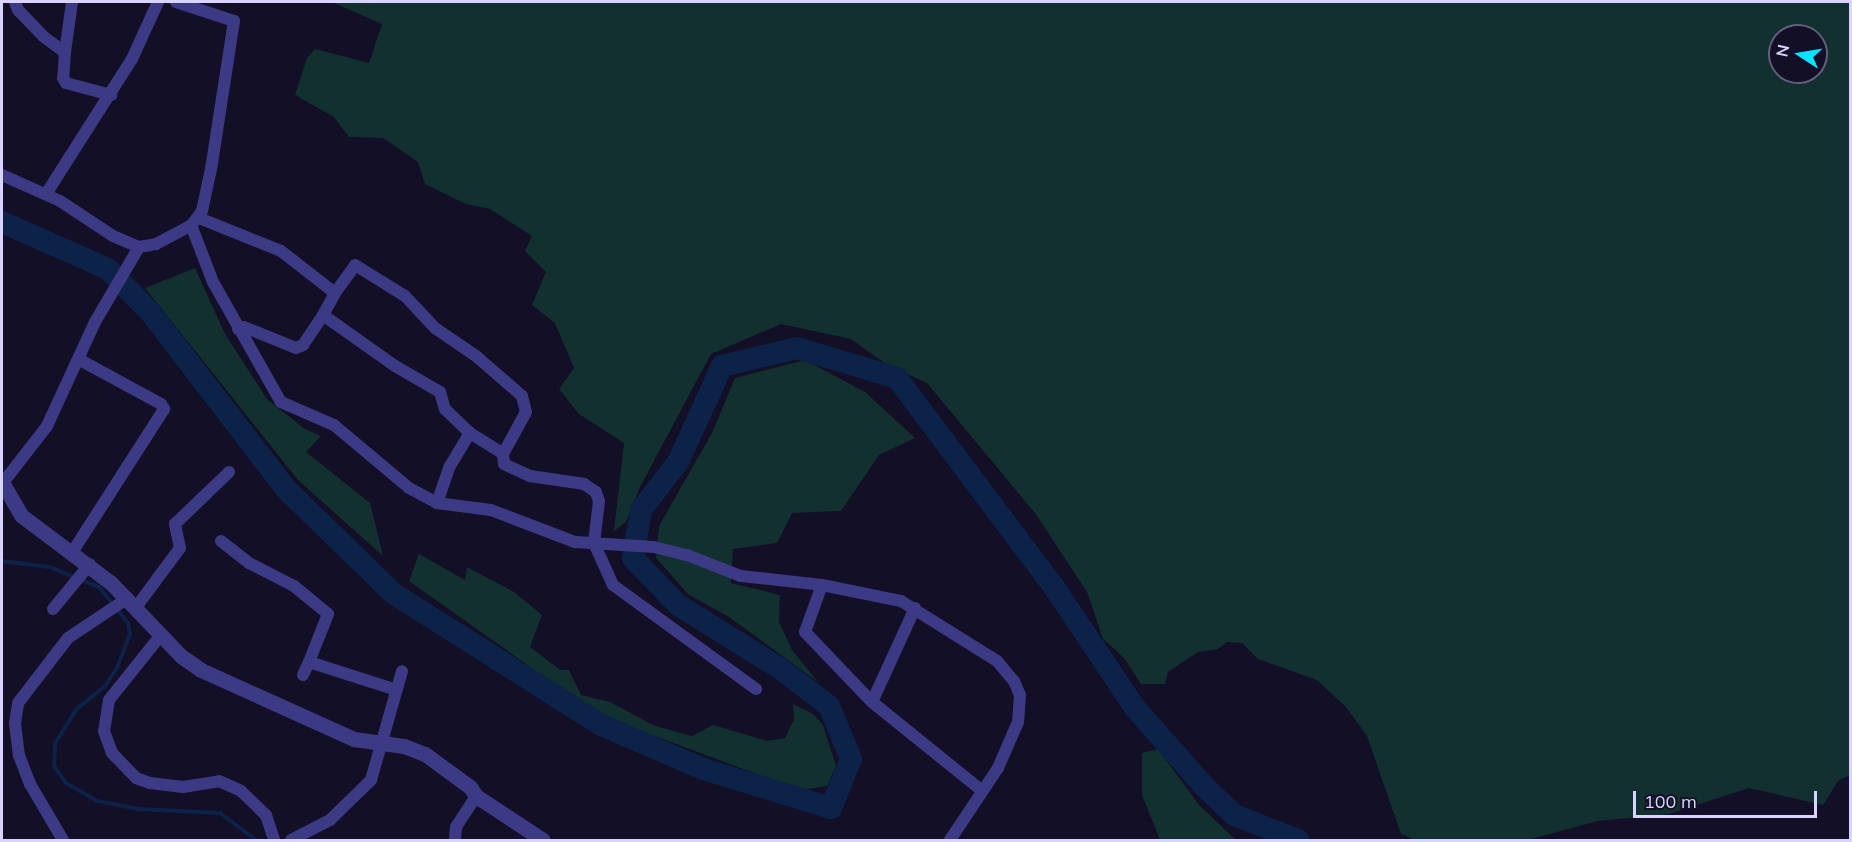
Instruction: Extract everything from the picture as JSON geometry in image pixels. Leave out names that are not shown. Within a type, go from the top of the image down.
[{"type":"street","points":[[15,2],[18,10],[44,37],[65,52]]},
{"type":"street","points":[[72,2],[63,78],[66,83],[111,95]]},
{"type":"street","points":[[46,194],[132,59],[158,2]]},
{"type":"street","points":[[176,2],[234,21],[215,149],[195,221],[213,282],[280,402],[334,425],[409,488],[436,503],[491,510],[575,542],[654,547],[687,555],[741,576],[822,585],[901,601],[997,661],[1014,681],[1020,695],[1013,737],[998,768],[981,790],[950,840]]},
{"type":"street","points":[[2,175],[46,194],[113,236],[139,247],[156,244],[195,221],[281,251],[335,293]]},
{"type":"street","points":[[139,247],[134,261],[78,359],[39,440],[2,483],[22,516],[74,551],[87,568],[181,656],[229,686],[354,739],[384,743],[425,754],[470,788],[476,796],[543,840]]},
{"type":"street","points":[[238,329],[244,327],[296,348],[303,345],[352,266],[366,271],[405,296],[435,328],[476,356],[522,396],[526,412],[503,454],[504,464],[514,471],[584,484],[596,492],[600,501],[594,543],[620,592],[678,629],[756,689]]},
{"type":"street","points":[[323,315],[395,366],[440,392],[445,410],[470,433],[503,454]]},
{"type":"street","points":[[74,551],[164,409],[161,404],[78,359]]},
{"type":"street","points":[[436,503],[450,466],[470,433]]},
{"type":"street","points":[[63,840],[30,784],[19,756],[15,723],[18,703],[68,638],[125,603],[180,548],[176,524],[230,472]]},
{"type":"street","points":[[221,541],[249,563],[294,586],[328,614],[303,675]]},
{"type":"street","points":[[53,609],[87,568]]},
{"type":"street","points":[[822,585],[805,632],[872,702],[981,790]]},
{"type":"street","points":[[872,702],[915,608]]},
{"type":"street","points":[[161,635],[109,700],[104,731],[112,753],[136,778],[150,783],[195,787],[219,781],[241,791],[266,815],[274,840]]},
{"type":"street","points":[[309,662],[397,690]]},
{"type":"street","points":[[291,840],[330,820],[350,805],[371,780],[384,743],[402,671]]},
{"type":"street","points":[[455,840],[456,827],[476,796]]},
{"type":"green space","points":[[332,2],[1850,2],[1850,775],[1838,781],[1823,805],[1749,788],[1669,814],[1598,821],[1531,839],[1415,840],[1401,834],[1367,736],[1346,707],[1317,680],[1258,659],[1242,643],[1227,642],[1218,649],[1198,652],[1168,672],[1165,684],[1141,684],[1124,658],[1103,639],[1087,592],[1035,513],[927,383],[886,364],[851,339],[781,324],[711,354],[640,487],[626,522],[614,531],[624,443],[579,414],[559,389],[574,368],[555,323],[532,305],[546,272],[525,251],[532,236],[490,209],[466,204],[425,184],[418,162],[383,138],[349,137],[334,117],[295,95],[307,58],[315,49],[369,63],[382,24]]},
{"type":"green space","points":[[195,268],[225,334],[267,399],[305,429],[321,436],[306,452],[370,503],[383,556],[298,480],[145,288]]},
{"type":"green space","points":[[805,360],[865,392],[915,438],[879,455],[841,511],[792,513],[777,543],[733,549],[731,583],[780,595],[779,622],[792,650],[818,682],[729,617],[689,595],[656,558],[659,526],[712,433],[735,378]]},
{"type":"green space","points":[[419,554],[465,580],[467,567],[514,592],[542,615],[530,647],[560,670],[569,670],[581,695],[610,702],[655,726],[692,736],[713,725],[767,741],[785,738],[794,720],[793,704],[813,714],[823,725],[836,766],[827,786],[800,790],[598,715],[409,581]]},
{"type":"green space","points":[[1158,749],[1199,805],[1236,840],[1160,840],[1142,795],[1142,753]]},
{"type":"waterway","points":[[2,222],[108,269],[151,313],[286,489],[394,594],[601,725],[703,769],[831,808],[851,759],[829,706],[781,669],[678,605],[633,558],[641,510],[678,462],[722,366],[797,348],[897,378],[1054,587],[1135,708],[1204,786],[1234,815],[1298,840]]},
{"type":"waterway","points":[[2,561],[50,567],[99,587],[128,623],[130,634],[117,668],[104,687],[76,710],[55,743],[54,766],[66,783],[97,801],[139,809],[220,813],[256,840]]}]
